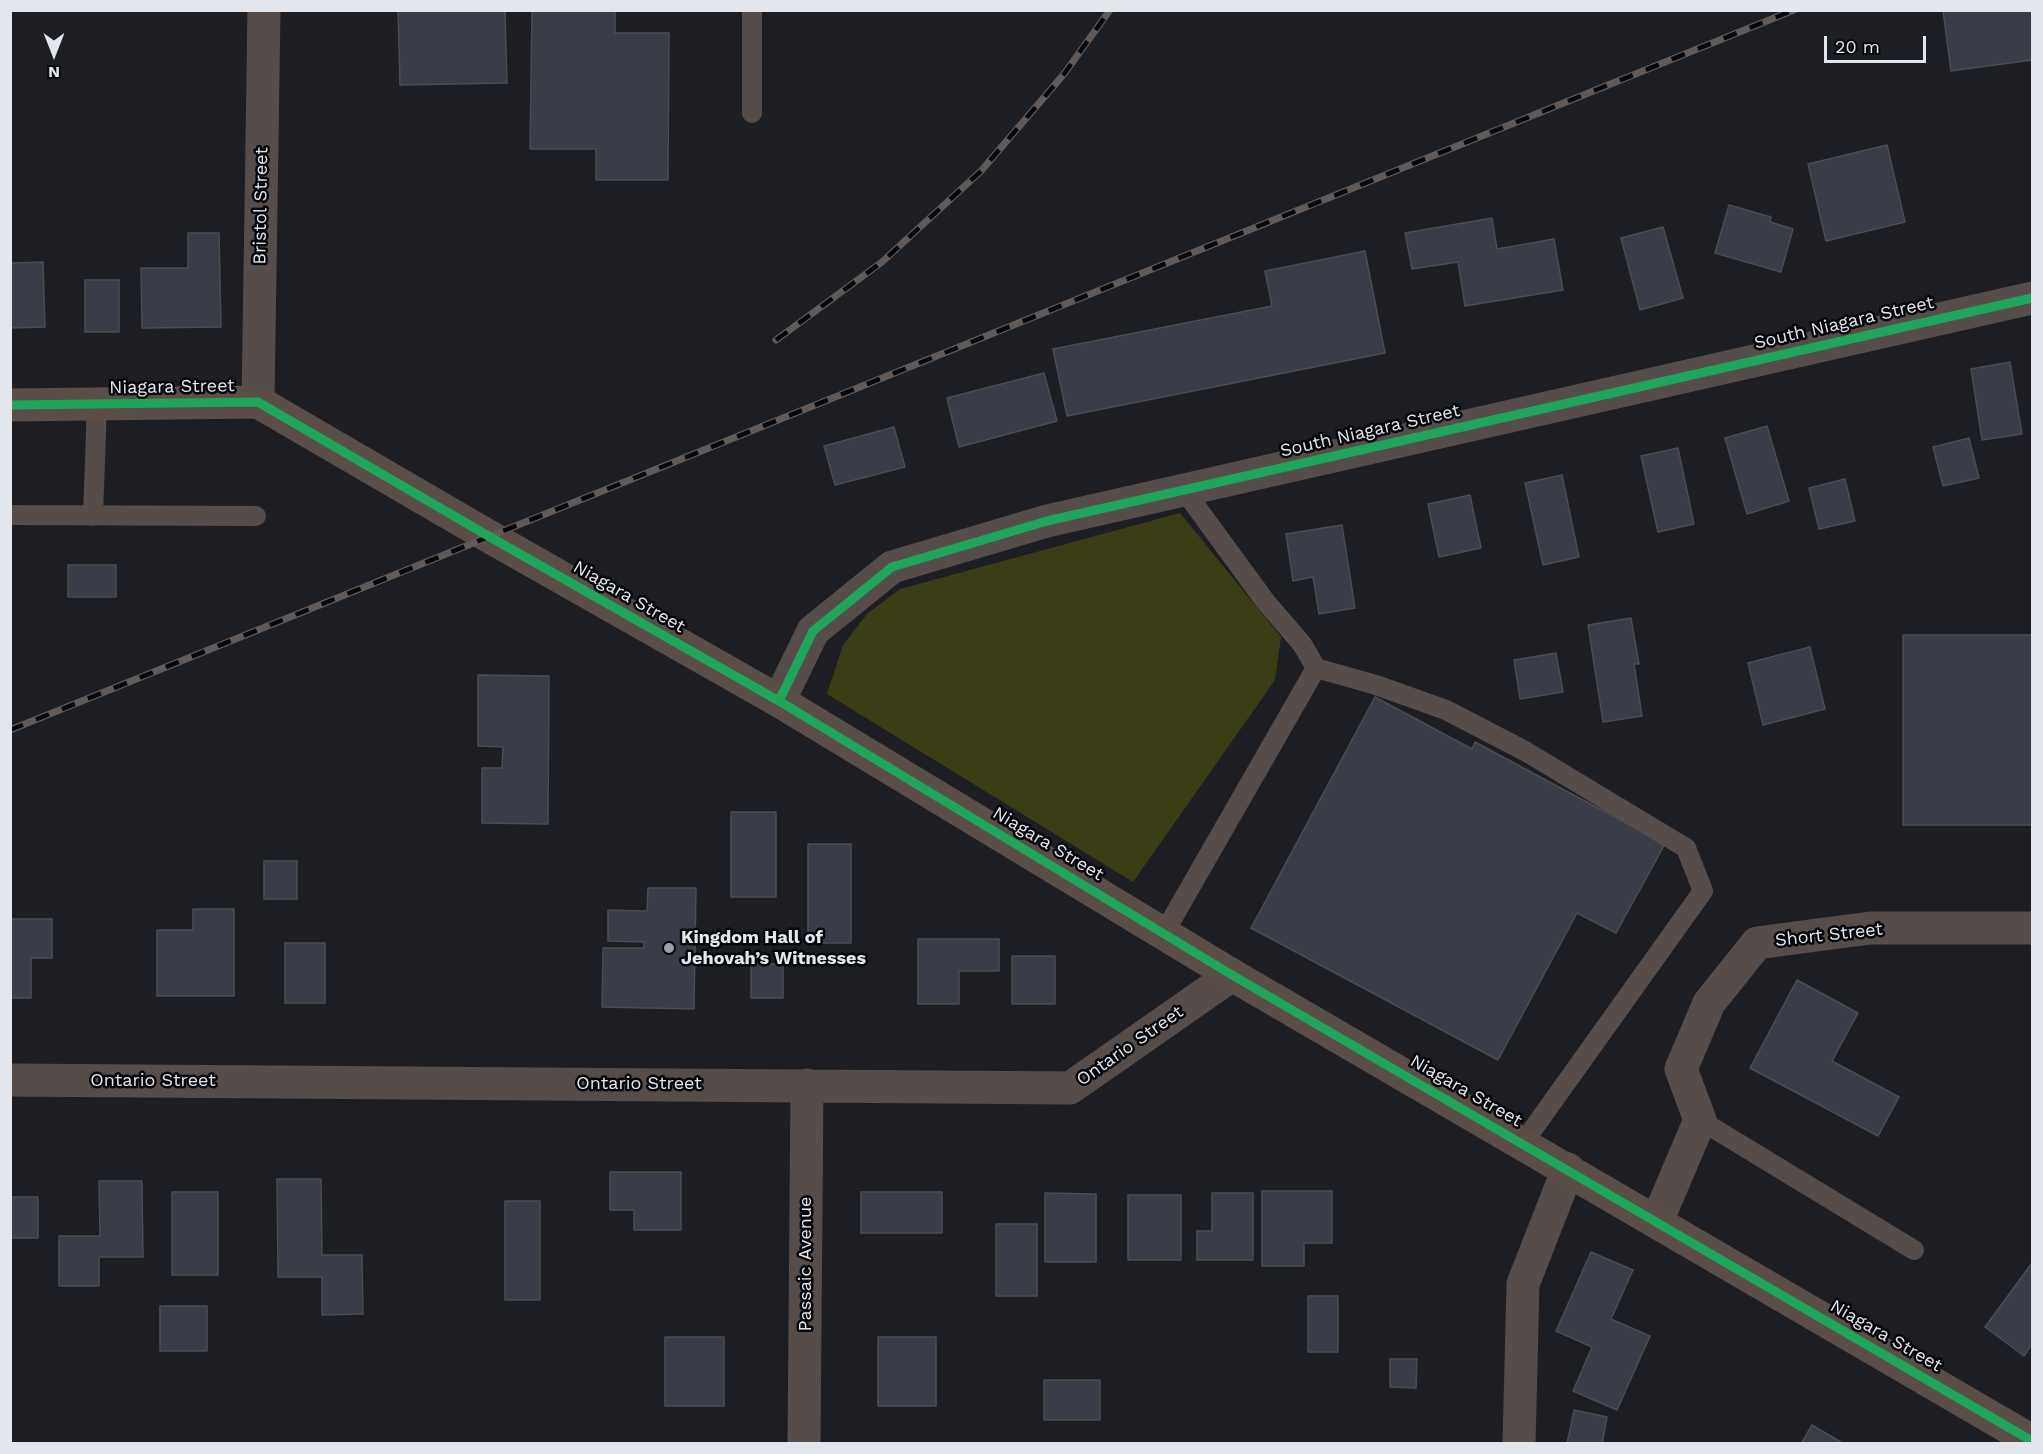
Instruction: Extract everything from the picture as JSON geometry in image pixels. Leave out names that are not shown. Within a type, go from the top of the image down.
[{"type":"street","name":"Bristol Street","points":[[258,402],[264,10]]},
{"type":"street","name":"South Niagara Street","points":[[779,701],[813,631],[892,567],[1047,521],[2032,298]]},
{"type":"street","name":"Niagara Street","points":[[10,405],[258,402],[779,701],[1232,975],[2032,1441]]},
{"type":"street","name":"Short Street","points":[[1700,1120],[1681,1069],[1709,1003],[1757,943],[1870,928],[2032,928]]},
{"type":"street","name":"Ontario Street","points":[[10,1080],[1070,1088],[1232,975]]},
{"type":"street","name":"Passaic Avenue","points":[[804,1443],[807,1085]]},
{"type":"street","points":[[1657,1221],[1700,1120]]},
{"type":"street","points":[[1519,1443],[1523,1284],[1568,1169]]},
{"type":"lane","points":[[752,10],[752,113]]},
{"type":"lane","points":[[93,516],[97,404]]},
{"type":"lane","points":[[1185,490],[1264,601],[1302,644],[1316,668],[1376,685],[1446,710],[1526,752],[1686,848],[1703,891],[1523,1143]]},
{"type":"lane","points":[[10,515],[256,516]]},
{"type":"lane","points":[[1164,933],[1316,668]]},
{"type":"lane","points":[[1700,1120],[1914,1250]]},
{"type":"green space","points":[[1180,513],[1281,637],[1275,680],[1133,882],[827,694],[843,645],[867,614],[900,589]]},
{"type":"building","points":[[398,10],[505,10],[507,83],[400,85]]},
{"type":"building","points":[[532,10],[615,11],[615,33],[669,33],[668,180],[596,180],[596,149],[530,149]]},
{"type":"building","points":[[1943,10],[2032,10],[2032,60],[1951,71]]},
{"type":"building","points":[[1887,145],[1905,222],[1826,241],[1808,164]]},
{"type":"building","points":[[1729,205],[1771,217],[1770,222],[1793,229],[1781,272],[1715,253]]},
{"type":"building","points":[[1492,218],[1497,249],[1554,239],[1563,290],[1465,306],[1458,262],[1412,269],[1405,233]]},
{"type":"building","points":[[1663,227],[1683,298],[1640,310],[1621,238]]},
{"type":"building","points":[[188,233],[219,233],[221,327],[142,328],[141,268],[188,268]]},
{"type":"building","points":[[1365,251],[1385,353],[1067,416],[1053,349],[1272,306],[1265,271]]},
{"type":"building","points":[[43,262],[45,327],[10,328],[10,263]]},
{"type":"building","points":[[85,280],[119,280],[119,332],[85,332]]},
{"type":"building","points":[[2010,362],[2022,434],[1982,440],[1971,369]]},
{"type":"building","points":[[1044,373],[1057,421],[959,447],[947,398]]},
{"type":"building","points":[[1767,426],[1789,501],[1747,514],[1725,438]]},
{"type":"building","points":[[894,427],[905,467],[835,485],[824,446]]},
{"type":"building","points":[[1969,438],[1979,478],[1943,486],[1933,447]]},
{"type":"building","points":[[1678,448],[1694,524],[1658,532],[1641,456]]},
{"type":"building","points":[[1562,475],[1579,557],[1543,565],[1525,483]]},
{"type":"building","points":[[1845,479],[1855,521],[1819,529],[1809,488]]},
{"type":"building","points":[[1470,495],[1481,548],[1439,557],[1428,504]]},
{"type":"building","points":[[1342,525],[1355,608],[1319,614],[1313,577],[1293,581],[1286,534]]},
{"type":"building","points":[[68,565],[116,565],[116,597],[68,597]]},
{"type":"building","points":[[1631,618],[1639,664],[1634,664],[1642,716],[1603,722],[1588,625]]},
{"type":"building","points":[[1903,635],[2032,635],[2032,825],[1903,825]]},
{"type":"building","points":[[1810,647],[1825,709],[1763,725],[1748,663]]},
{"type":"building","points":[[1556,653],[1563,692],[1520,699],[1514,660]]},
{"type":"building","points":[[478,675],[549,676],[548,824],[482,823],[482,768],[502,768],[503,747],[478,746]]},
{"type":"building","points":[[1375,697],[1472,749],[1475,742],[1665,844],[1616,933],[1577,913],[1498,1060],[1251,928]]},
{"type":"building","points":[[731,812],[776,812],[776,897],[731,897]]},
{"type":"building","points":[[808,844],[851,844],[851,943],[808,943]]},
{"type":"building","points":[[264,861],[297,861],[297,899],[264,899]]},
{"type":"building","name":"Kingdom Hall of Jehovah’s Witnesses","points":[[648,888],[696,888],[694,1009],[602,1007],[603,948],[644,948],[644,942],[608,941],[608,910],[647,911]]},
{"type":"building","points":[[193,909],[234,909],[234,996],[157,996],[157,930],[193,930]]},
{"type":"building","points":[[11,919],[52,919],[52,958],[31,958],[31,998],[10,998]]},
{"type":"building","points":[[918,939],[999,939],[999,971],[959,971],[959,1004],[918,1004]]},
{"type":"building","points":[[285,943],[325,943],[325,1003],[285,1003]]},
{"type":"building","points":[[1012,956],[1055,956],[1055,1004],[1012,1004]]},
{"type":"building","points":[[751,964],[783,964],[783,998],[751,998]]},
{"type":"building","points":[[1797,980],[1858,1013],[1832,1061],[1899,1097],[1878,1136],[1750,1068]]},
{"type":"building","points":[[610,1172],[681,1172],[681,1230],[634,1230],[634,1210],[610,1210]]},
{"type":"building","points":[[277,1179],[321,1179],[322,1255],[362,1255],[363,1314],[322,1315],[322,1277],[278,1277]]},
{"type":"building","points":[[99,1181],[142,1181],[143,1257],[99,1257],[99,1286],[59,1286],[59,1236],[100,1236]]},
{"type":"building","points":[[1262,1191],[1332,1191],[1332,1243],[1304,1243],[1304,1266],[1262,1266]]},
{"type":"building","points":[[172,1192],[218,1192],[218,1275],[172,1275]]},
{"type":"building","points":[[861,1192],[942,1192],[942,1233],[861,1233]]},
{"type":"building","points":[[1045,1193],[1096,1194],[1096,1262],[1045,1262]]},
{"type":"building","points":[[1212,1193],[1253,1193],[1253,1260],[1197,1260],[1197,1231],[1212,1231]]},
{"type":"building","points":[[1128,1195],[1181,1195],[1181,1260],[1128,1260]]},
{"type":"building","points":[[10,1197],[38,1197],[38,1238],[11,1238],[11,1260]]},
{"type":"building","points":[[505,1201],[540,1201],[540,1300],[505,1300]]},
{"type":"building","points":[[996,1224],[1037,1224],[1037,1296],[996,1296]]},
{"type":"building","points":[[1591,1252],[1633,1270],[1611,1319],[1650,1336],[1617,1410],[1573,1391],[1592,1347],[1556,1331]]},
{"type":"building","points":[[2032,1263],[2032,1344],[2024,1356],[1985,1327]]},
{"type":"building","points":[[1308,1296],[1338,1296],[1338,1352],[1308,1352]]},
{"type":"building","points":[[160,1306],[207,1306],[207,1351],[160,1351]]},
{"type":"building","points":[[665,1337],[724,1337],[724,1406],[665,1406]]},
{"type":"building","points":[[878,1337],[936,1337],[936,1406],[878,1406]]},
{"type":"building","points":[[1390,1359],[1417,1359],[1416,1388],[1390,1387]]},
{"type":"building","points":[[1044,1380],[1100,1380],[1100,1420],[1044,1420]]},
{"type":"building","points":[[1574,1410],[1607,1417],[1602,1444],[1567,1444]]},
{"type":"building","points":[[1812,1425],[1844,1444],[1801,1444]]},
{"type":"railway","points":[[776,340],[882,262],[981,171],[1064,74],[1110,10]]},
{"type":"railway","points":[[10,730],[1794,10]]},
{"type":"cycle path","points":[[779,701],[813,631],[892,567],[1047,521],[2032,298]]},
{"type":"cycle path","points":[[10,405],[258,402],[779,701],[1232,975],[2032,1441]]},
{"type":"place","name":"Kingdom Hall of Jehovah’s Witnesses","points":[[669,948]]}]
